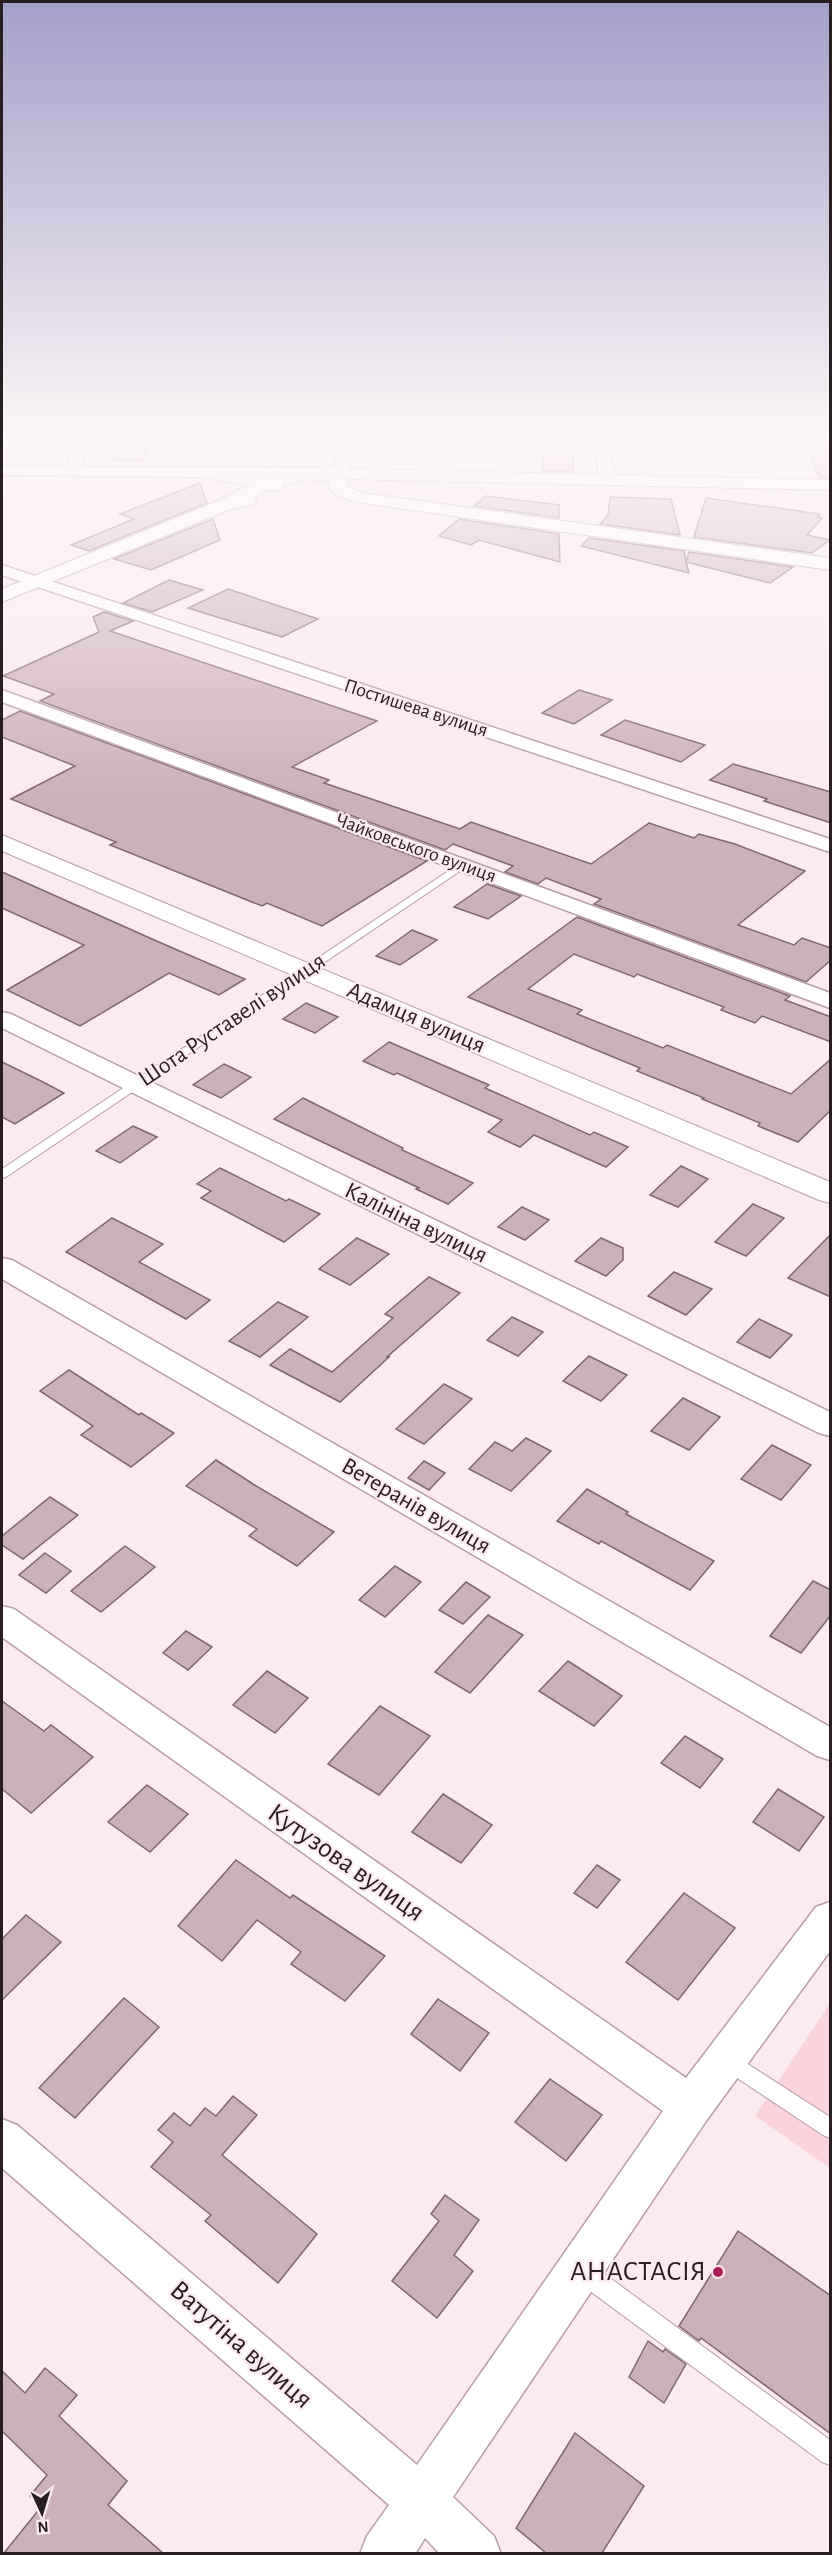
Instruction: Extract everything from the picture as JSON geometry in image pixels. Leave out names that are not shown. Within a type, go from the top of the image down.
[{"type":"street","points":[[2,596],[100,556]]},
{"type":"street","points":[[775,556],[831,564]]},
{"type":"street","name":"Постишева вулиця","points":[[2,570],[831,846]]},
{"type":"street","name":"Чайковського вулиця","points":[[2,696],[831,1000]]},
{"type":"street","name":"Адамця вулиця","points":[[2,842],[831,1193]]},
{"type":"street","name":"Калініна вулиця","points":[[2,1019],[831,1425]]},
{"type":"street","name":"Ветеранів вулиця","points":[[2,1268],[831,1745]]},
{"type":"street","name":"Кутузова вулиця","points":[[2,1619],[691,2106]]},
{"type":"street","points":[[385,2553],[691,2106],[831,1920]]},
{"type":"street","name":"Ватутіна вулиця","points":[[2,2140],[421,2500],[476,2553]]},
{"type":"lane","name":"Шота Руставелі вулиця","points":[[2,1174],[462,865]]},
{"type":"lane","points":[[727,2060],[831,2128]]},
{"type":"lane","points":[[579,2269],[831,2454]]},
{"type":"shaded area","points":[[830,2003],[830,2168],[755,2116]]},
{"type":"building","points":[[121,556],[183,556],[151,570],[114,559]]},
{"type":"building","points":[[539,556],[560,556],[560,562]]},
{"type":"building","points":[[622,556],[685,556],[689,573]]},
{"type":"building","points":[[688,556],[718,556],[793,567],[770,583],[686,562]]},
{"type":"building","points":[[169,580],[203,590],[152,612],[123,603]]},
{"type":"building","points":[[228,589],[318,619],[282,637],[188,608]]},
{"type":"building","points":[[104,612],[133,621],[110,631],[377,721],[292,767],[329,780],[324,783],[460,829],[471,822],[591,864],[649,823],[694,838],[699,834],[735,844],[805,871],[738,925],[794,945],[802,938],[831,948],[831,960],[806,982],[594,904],[601,899],[546,878],[538,884],[505,872],[513,866],[453,844],[445,850],[40,701],[54,694],[3,676],[99,632],[93,617]]},
{"type":"building","points":[[579,690],[612,700],[574,724],[542,713]]},
{"type":"building","points":[[20,711],[427,861],[322,926],[267,903],[262,906],[110,845],[116,842],[11,799],[75,766],[2,737],[2,720]]},
{"type":"building","points":[[625,720],[705,745],[681,762],[601,735]]},
{"type":"building","points":[[733,764],[831,792],[831,823],[710,780]]},
{"type":"building","points":[[2,872],[245,979],[219,995],[169,973],[80,1026],[7,990],[84,945],[2,908]]},
{"type":"building","points":[[487,884],[521,896],[488,919],[454,907]]},
{"type":"building","points":[[577,917],[790,996],[785,1000],[831,1017],[831,1042],[762,1016],[755,1023],[721,1010],[724,1007],[637,974],[634,977],[574,954],[528,989],[582,1010],[577,1014],[663,1048],[667,1045],[791,1094],[831,1059],[831,1110],[798,1142],[758,1126],[760,1123],[702,1099],[704,1098],[637,1071],[640,1068],[468,997]]},
{"type":"building","points":[[412,930],[437,940],[400,965],[376,956]]},
{"type":"building","points":[[306,1003],[338,1017],[315,1033],[283,1019]]},
{"type":"building","points":[[389,1042],[489,1085],[485,1088],[590,1135],[594,1132],[628,1147],[606,1167],[534,1135],[520,1147],[488,1132],[502,1120],[397,1073],[394,1075],[363,1061]]},
{"type":"building","points":[[2,1062],[64,1093],[15,1124],[2,1117]]},
{"type":"building","points":[[224,1064],[251,1077],[221,1098],[193,1085]]},
{"type":"building","points":[[303,1098],[403,1148],[402,1150],[473,1183],[448,1204],[274,1119]]},
{"type":"building","points":[[133,1126],[157,1137],[120,1163],[96,1151]]},
{"type":"building","points":[[681,1166],[708,1179],[678,1207],[650,1195]]},
{"type":"building","points":[[220,1168],[286,1201],[289,1199],[320,1214],[284,1242],[201,1198],[211,1191],[197,1184]]},
{"type":"building","points":[[753,1204],[784,1218],[746,1256],[715,1242]]},
{"type":"building","points":[[522,1207],[549,1220],[525,1240],[498,1227]]},
{"type":"building","points":[[112,1218],[163,1244],[139,1262],[210,1300],[186,1319],[66,1252]]},
{"type":"building","points":[[831,1234],[831,1297],[788,1278]]},
{"type":"building","points":[[357,1238],[389,1254],[350,1285],[319,1269]]},
{"type":"building","points":[[601,1238],[623,1248],[623,1260],[606,1276],[575,1261]]},
{"type":"building","points":[[674,1272],[712,1289],[686,1315],[648,1296]]},
{"type":"building","points":[[429,1277],[460,1293],[340,1402],[270,1365],[290,1349],[332,1372],[393,1318],[385,1314]]},
{"type":"building","points":[[278,1302],[308,1317],[260,1357],[229,1341]]},
{"type":"building","points":[[512,1317],[543,1332],[518,1356],[487,1340]]},
{"type":"building","points":[[759,1319],[792,1335],[770,1358],[737,1342]]},
{"type":"building","points":[[589,1356],[627,1375],[601,1401],[563,1381]]},
{"type":"building","points":[[69,1370],[139,1415],[141,1413],[174,1433],[131,1467],[81,1435],[93,1426],[40,1391]]},
{"type":"building","points":[[444,1384],[472,1399],[424,1444],[396,1429]]},
{"type":"building","points":[[683,1398],[720,1417],[689,1450],[651,1431]]},
{"type":"building","points":[[526,1438],[551,1451],[511,1491],[469,1469],[495,1442],[512,1451]]},
{"type":"building","points":[[772,1445],[811,1465],[781,1500],[741,1479]]},
{"type":"building","points":[[216,1460],[334,1532],[297,1566],[249,1536],[257,1529],[186,1486]]},
{"type":"building","points":[[424,1461],[445,1473],[429,1490],[408,1478]]},
{"type":"building","points":[[587,1489],[628,1512],[626,1514],[714,1561],[690,1590],[601,1541],[599,1544],[557,1521]]},
{"type":"building","points":[[50,1497],[78,1515],[23,1559],[2,1545],[2,1536]]},
{"type":"building","points":[[125,1546],[155,1567],[101,1612],[71,1591]]},
{"type":"building","points":[[45,1553],[71,1571],[46,1593],[19,1575]]},
{"type":"building","points":[[395,1566],[421,1582],[385,1617],[359,1600]]},
{"type":"building","points":[[813,1581],[831,1590],[831,1615],[801,1653],[770,1636]]},
{"type":"building","points":[[466,1582],[490,1597],[463,1624],[439,1610]]},
{"type":"building","points":[[488,1615],[523,1635],[470,1693],[435,1672]]},
{"type":"building","points":[[186,1631],[212,1647],[188,1670],[163,1653]]},
{"type":"building","points":[[568,1661],[622,1696],[594,1726],[539,1691]]},
{"type":"building","points":[[267,1671],[308,1698],[275,1733],[233,1705]]},
{"type":"building","points":[[2,1701],[44,1731],[51,1725],[93,1757],[31,1813],[2,1789]]},
{"type":"building","points":[[380,1706],[430,1736],[379,1795],[328,1764]]},
{"type":"building","points":[[685,1736],[723,1759],[700,1788],[661,1763]]},
{"type":"building","points":[[147,1785],[188,1814],[150,1852],[108,1822]]},
{"type":"building","points":[[778,1789],[824,1817],[799,1851],[753,1822]]},
{"type":"building","points":[[443,1794],[492,1825],[461,1863],[412,1832]]},
{"type":"building","points":[[236,1860],[290,1898],[293,1895],[385,1956],[345,2001],[291,1964],[301,1952],[257,1920],[222,1961],[178,1926]]},
{"type":"building","points":[[597,1865],[620,1880],[597,1908],[574,1893]]},
{"type":"building","points":[[684,1893],[735,1928],[678,2000],[626,1962]]},
{"type":"building","points":[[26,1915],[61,1942],[2,2000],[2,1939]]},
{"type":"building","points":[[124,1998],[159,2027],[75,2118],[39,2088]]},
{"type":"building","points":[[438,1999],[489,2033],[460,2071],[411,2034]]},
{"type":"building","points":[[550,2079],[602,2115],[566,2161],[515,2122]]},
{"type":"building","points":[[233,2096],[257,2115],[222,2155],[317,2234],[278,2283],[205,2221],[211,2215],[151,2167],[173,2142],[158,2130],[174,2113],[190,2126],[205,2108],[216,2116]]},
{"type":"building","points":[[445,2195],[479,2220],[454,2255],[473,2271],[437,2318],[392,2281],[439,2221],[431,2214]]},
{"type":"building","points":[[738,2231],[831,2296],[831,2434],[701,2338],[699,2341],[679,2326]]},
{"type":"building","points":[[648,2341],[663,2352],[665,2349],[686,2364],[664,2403],[629,2377]]},
{"type":"building","points":[[45,2368],[77,2395],[59,2416],[127,2481],[108,2505],[163,2553],[4,2553],[41,2507],[30,2496],[47,2475],[2,2431],[2,2371],[25,2393]]},
{"type":"building","points":[[575,2433],[644,2486],[602,2553],[546,2553],[516,2528]]},
{"type":"place","name":"АНАСТАСІЯ","points":[[718,2272]]}]
